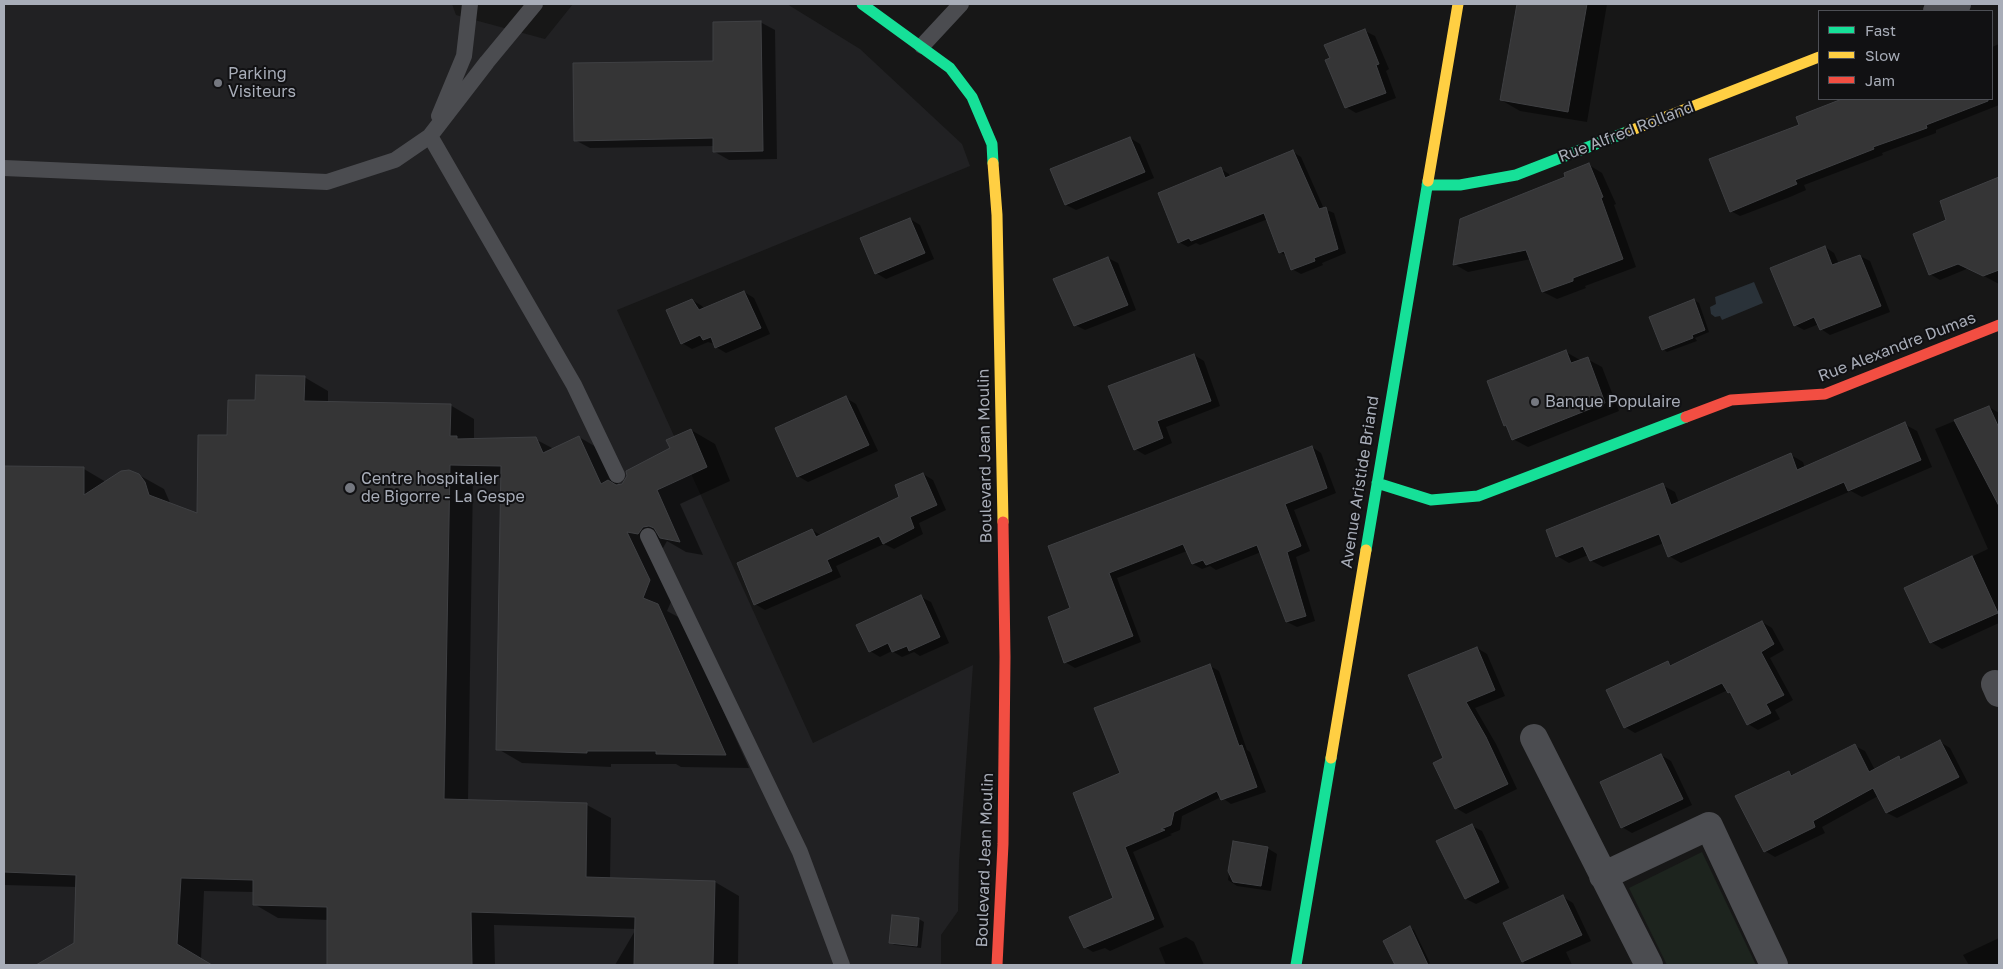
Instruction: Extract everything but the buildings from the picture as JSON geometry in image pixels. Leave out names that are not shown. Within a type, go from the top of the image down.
[{"type":"street","name":"Boulevard Jean Moulin","points":[[862,4],[950,68],[972,97],[992,144],[997,225],[1005,657],[1003,844],[997,965]]},
{"type":"street","name":"Avenue Aristide Briand","points":[[1296,965],[1458,4]]},
{"type":"street","points":[[1940,10],[1957,4]]},
{"type":"street","name":"Rue Alfred Rolland","points":[[1427,185],[1460,184],[1516,175],[1818,57]]},
{"type":"street","name":"Rue Alexandre Dumas","points":[[1377,483],[1431,500],[1478,496],[1731,400],[1825,394],[1999,325]]},
{"type":"street","points":[[1534,738],[1649,965]]},
{"type":"street","points":[[1603,876],[1709,826],[1774,965]]},
{"type":"lane","points":[[430,136],[464,56],[470,4]]},
{"type":"lane","points":[[4,168],[327,182],[395,160],[430,136],[535,4]]},
{"type":"lane","points":[[922,46],[961,4]]},
{"type":"lane","points":[[430,136],[574,385],[617,475]]},
{"type":"lane","points":[[648,536],[800,852],[842,965]]},
{"type":"shaded area","name":"Centre hospitalier de Bigorre - La Gespe","points":[[4,4],[452,4],[456,15],[545,39],[573,4],[787,4],[860,49],[962,144],[970,166],[617,310],[813,743],[973,665],[959,862],[958,911],[941,935],[941,965],[4,965]]},
{"type":"shaded area","points":[[1754,282],[1763,303],[1722,320],[1720,316],[1715,317],[1711,314],[1710,307],[1716,304],[1715,297]]},
{"type":"shaded area","points":[[1702,852],[1756,965],[1667,965],[1629,888]]},
{"type":"traffic: fast","points":[[862,4],[950,68],[972,97],[992,144],[993,163]]},
{"type":"traffic: fast","points":[[1427,185],[1460,185],[1516,175],[1627,132]]},
{"type":"traffic: fast","points":[[1366,550],[1428,181]]},
{"type":"traffic: fast","points":[[1377,483],[1431,500],[1478,496],[1686,417]]},
{"type":"traffic: fast","points":[[1296,965],[1331,758]]},
{"type":"traffic: slow","points":[[1428,181],[1458,4]]},
{"type":"traffic: slow","points":[[1627,132],[1818,57]]},
{"type":"traffic: slow","points":[[993,163],[997,215],[1003,522]]},
{"type":"traffic: slow","points":[[1331,758],[1366,550]]},
{"type":"traffic: jam","points":[[1686,417],[1731,400],[1825,394],[1999,325]]},
{"type":"traffic: jam","points":[[997,965],[1003,844],[1005,657],[1003,522]]},
{"type":"place","name":"Parking Visiteurs","points":[[218,83]]},
{"type":"place","name":"Banque Populaire","points":[[1535,402]]},
{"type":"place","name":"Centre hospitalier de Bigorre - La Gespe","points":[[350,488]]}]
